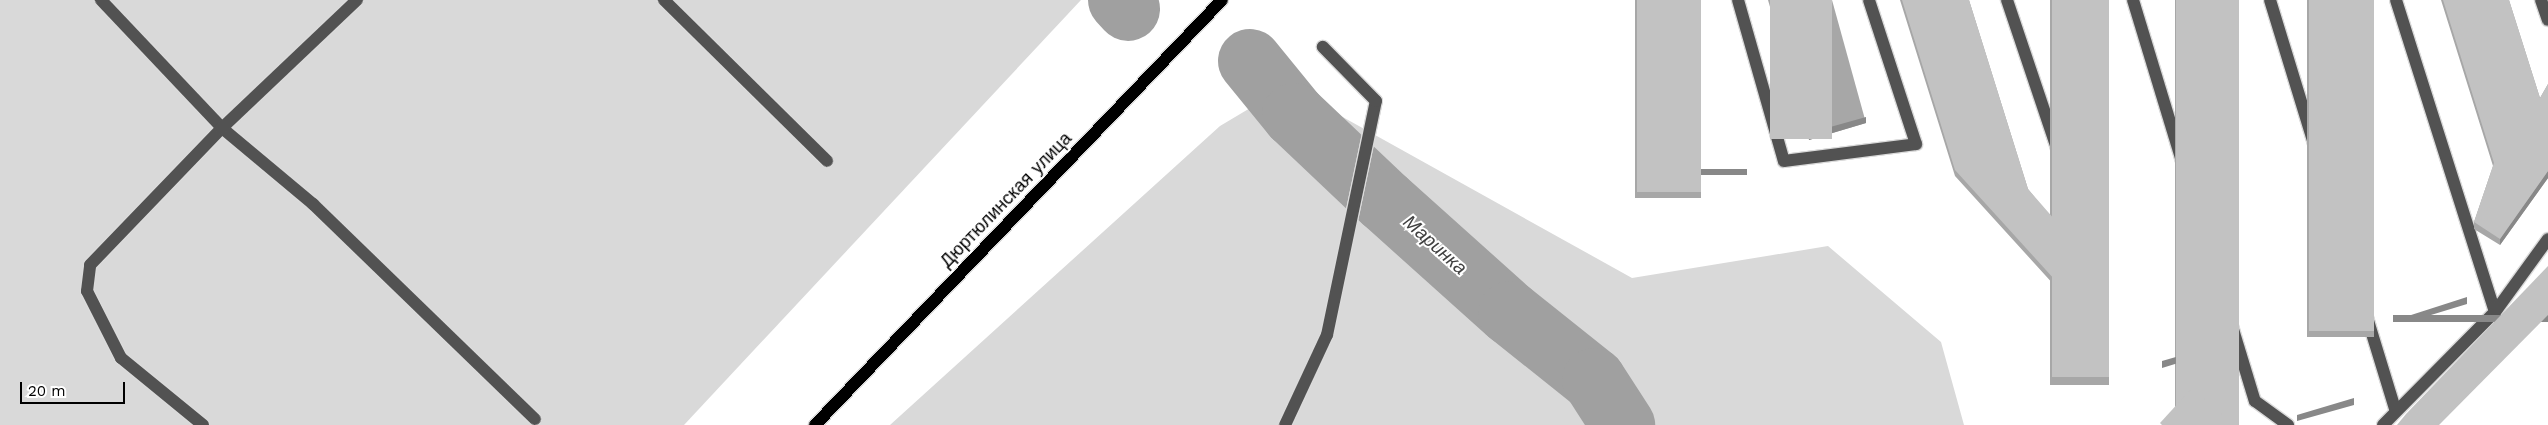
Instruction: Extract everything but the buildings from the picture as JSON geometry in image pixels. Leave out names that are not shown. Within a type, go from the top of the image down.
[{"type":"main road","name":"Дюртюлинская улица","points":[[815,425],[1222,0]]},
{"type":"lane","points":[[101,0],[222,128],[313,204],[535,419]]},
{"type":"lane","points":[[203,425],[121,358],[87,291],[90,265],[222,128],[357,0]]},
{"type":"lane","points":[[664,0],[827,161]]},
{"type":"lane","points":[[1738,0],[1784,161],[1916,144],[1869,0]]},
{"type":"lane","points":[[2007,0],[2067,178]]},
{"type":"lane","points":[[2133,0],[2255,401],[2288,425]]},
{"type":"lane","points":[[2270,0],[2395,409]]},
{"type":"lane","points":[[2396,0],[2494,312]]},
{"type":"lane","points":[[2541,0],[2548,20]]},
{"type":"lane","points":[[1285,425],[1327,335],[1376,101],[1323,47]]},
{"type":"lane","points":[[2383,425],[2395,409],[2494,312],[2548,239]]},
{"type":"shaded area","points":[[0,0],[1081,0],[684,425],[0,425]]},
{"type":"shaded area","points":[[1287,86],[1632,278],[1828,246],[1941,342],[1964,425],[890,425],[1220,126]]},
{"type":"waterway","name":"Маринка","points":[[1120,0],[1128,9]]},
{"type":"waterway","name":"Маринка","points":[[1250,61],[1294,115],[1385,201],[1510,313],[1594,380],[1623,425]]}]
